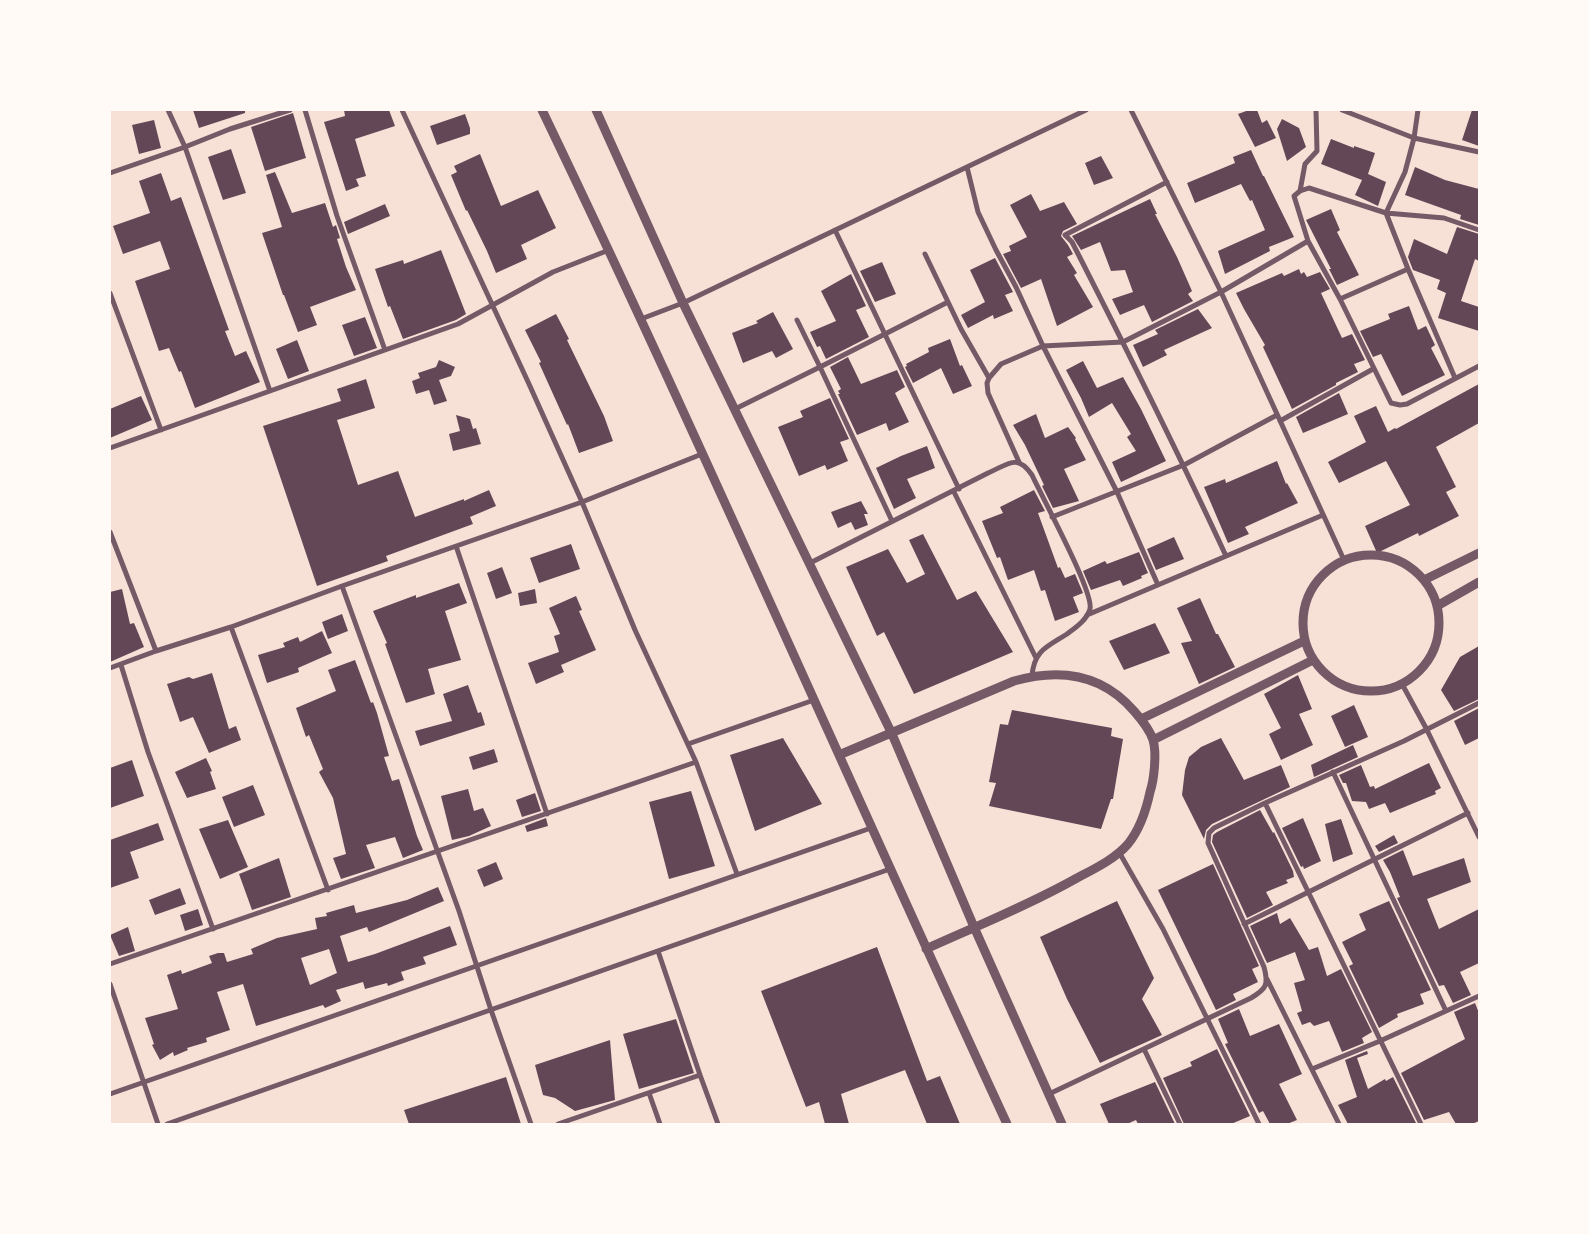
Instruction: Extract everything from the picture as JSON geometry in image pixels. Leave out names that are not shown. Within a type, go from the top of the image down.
[{"type":"street","points":[[168,110],[185,147],[270,391]]},
{"type":"street","points":[[110,173],[230,129],[290,110]]},
{"type":"street","points":[[305,110],[337,216],[385,350]]},
{"type":"street","points":[[402,110],[582,502],[635,630],[696,762],[738,874]]},
{"type":"street","points":[[542,110],[609,250],[1007,1124]]},
{"type":"street","points":[[596,110],[683,303],[892,734],[974,927],[1062,1124]]},
{"type":"street","points":[[641,320],[683,303],[1086,110]]},
{"type":"street","points":[[1131,110],[1221,292],[1344,560]]},
{"type":"street","points":[[1300,191],[1306,164],[1317,152],[1316,110]]},
{"type":"street","points":[[1342,110],[1414,138],[1479,152]]},
{"type":"street","points":[[1418,110],[1414,138],[1405,172],[1386,213],[1455,378]]},
{"type":"street","points":[[967,167],[978,212],[1117,492],[1158,585]]},
{"type":"street","points":[[1167,182],[1065,234],[1072,242],[1123,342],[1184,464],[1226,556]]},
{"type":"street","points":[[1479,230],[1444,218],[1386,213],[1308,188],[1294,196],[1308,241],[1340,299],[1391,403],[1407,404],[1479,366]]},
{"type":"street","points":[[835,230],[1036,658]]},
{"type":"street","points":[[1032,676],[1033,665],[1040,651],[1071,632],[1087,615],[1090,609],[1090,602],[1084,583],[1032,475],[1019,462],[988,393],[987,383],[989,378],[1001,364],[1043,346],[1123,342],[1221,292],[1308,241]]},
{"type":"street","points":[[110,448],[458,324],[553,272],[609,250]]},
{"type":"street","points":[[925,254],[948,302],[989,378]]},
{"type":"street","points":[[1340,299],[1408,269]]},
{"type":"street","points":[[110,293],[161,430]]},
{"type":"street","points":[[735,409],[948,302]]},
{"type":"street","points":[[797,320],[892,521]]},
{"type":"street","points":[[1280,422],[1373,369]]},
{"type":"street","points":[[1052,517],[1184,464],[1277,415]]},
{"type":"street","points":[[110,668],[582,502],[702,454]]},
{"type":"street","points":[[810,563],[1004,466],[1013,462],[1019,462]]},
{"type":"street","points":[[1087,615],[1323,514]]},
{"type":"street","points":[[110,532],[156,652]]},
{"type":"street","points":[[456,546],[547,814]]},
{"type":"street","points":[[110,556],[118,553]]},
{"type":"street","points":[[1424,580],[1479,553]]},
{"type":"street","points":[[1366,555],[1388,557],[1408,566],[1424,580],[1432,592],[1437,606],[1440,629],[1434,651],[1421,671],[1402,684],[1383,691],[1363,692],[1343,686],[1326,676],[1313,660],[1304,642],[1302,622],[1305,602],[1314,585],[1327,570],[1344,560],[1366,555]]},
{"type":"street","points":[[1437,606],[1479,582]]},
{"type":"street","points":[[342,586],[438,852],[531,1124]]},
{"type":"street","points":[[231,627],[328,890]]},
{"type":"street","points":[[1141,719],[1304,642]]},
{"type":"street","points":[[1153,740],[1313,660]]},
{"type":"street","points":[[121,665],[148,752],[213,929]]},
{"type":"street","points":[[839,756],[1014,681],[1032,676],[1052,674],[1070,674],[1112,690],[1141,719],[1153,740],[1154,777],[1146,810],[1138,829],[1127,845],[1096,868],[1056,890],[926,949]]},
{"type":"street","points":[[1402,684],[1426,728],[1479,837]]},
{"type":"street","points":[[688,744],[814,700]]},
{"type":"street","points":[[1339,1124],[1267,978],[1210,849],[1208,838],[1214,828],[1404,741],[1426,728],[1479,703]]},
{"type":"street","points":[[110,964],[696,762]]},
{"type":"street","points":[[1333,772],[1446,1011]]},
{"type":"street","points":[[1265,803],[1421,1124]]},
{"type":"street","points":[[1244,924],[1468,813]]},
{"type":"street","points":[[110,1094],[872,828]]},
{"type":"street","points":[[1119,852],[1163,929],[1259,1124]]},
{"type":"street","points":[[167,1124],[890,869]]},
{"type":"street","points":[[658,951],[718,1124]]},
{"type":"street","points":[[1049,1094],[1251,998],[1261,992],[1266,986],[1267,978]]},
{"type":"street","points":[[110,984],[158,1124]]},
{"type":"street","points":[[1312,1069],[1380,1041],[1479,996]]},
{"type":"street","points":[[1144,1049],[1180,1124]]},
{"type":"street","points":[[558,1124],[700,1075]]},
{"type":"street","points":[[648,1093],[660,1124]]},
{"type":"building","points":[[193,110],[245,110],[245,113],[199,128]]},
{"type":"building","points":[[344,110],[389,110],[395,126],[355,139],[366,176],[356,179],[359,186],[346,191],[324,122],[345,116]]},
{"type":"building","points":[[1249,110],[1257,110],[1262,123],[1267,120],[1276,138],[1255,147],[1238,114]]},
{"type":"building","points":[[1472,110],[1479,110],[1479,146],[1462,140]]},
{"type":"building","points":[[293,113],[306,158],[265,171],[251,127]]},
{"type":"building","points":[[465,114],[470,134],[437,145],[430,126]]},
{"type":"building","points":[[1282,119],[1299,128],[1306,147],[1287,161],[1277,129]]},
{"type":"building","points":[[154,120],[161,148],[139,154],[132,125]]},
{"type":"building","points":[[1331,139],[1354,148],[1354,146],[1375,153],[1368,174],[1386,182],[1378,206],[1355,195],[1362,180],[1321,164]]},
{"type":"building","points":[[231,149],[246,193],[223,200],[208,157]]},
{"type":"building","points":[[1251,150],[1294,237],[1269,247],[1270,251],[1225,274],[1218,251],[1265,230],[1252,200],[1250,201],[1241,184],[1195,203],[1187,183],[1235,163],[1233,157]]},
{"type":"building","points":[[480,154],[501,206],[538,190],[556,228],[521,245],[527,259],[496,273],[451,175],[457,172],[454,166]]},
{"type":"building","points":[[1101,156],[1113,178],[1094,185],[1085,163]]},
{"type":"building","points":[[1415,167],[1445,180],[1479,189],[1479,225],[1460,219],[1461,215],[1405,195]]},
{"type":"building","points":[[275,172],[292,213],[325,203],[333,227],[336,225],[340,238],[337,239],[356,290],[310,307],[317,325],[298,332],[262,233],[282,227],[266,175]]},
{"type":"building","points":[[161,173],[171,201],[181,197],[229,330],[225,331],[235,356],[246,351],[260,382],[195,408],[181,371],[179,372],[169,348],[159,351],[135,281],[170,269],[160,241],[123,254],[113,226],[150,213],[139,181]]},
{"type":"building","points":[[1031,194],[1040,211],[1064,202],[1077,224],[1063,231],[1061,236],[1073,254],[1067,257],[1077,273],[1074,275],[1093,307],[1057,326],[1041,279],[1021,288],[1003,254],[1011,251],[1009,246],[1027,237],[1010,205]]},
{"type":"building","points":[[1150,199],[1157,214],[1155,214],[1192,291],[1188,294],[1193,301],[1152,322],[1144,305],[1120,315],[1112,299],[1133,292],[1125,270],[1111,271],[1100,242],[1081,250],[1072,236]]},
{"type":"building","points":[[385,204],[390,216],[348,234],[344,222]]},
{"type":"building","points":[[1331,209],[1340,230],[1337,232],[1359,275],[1337,285],[1306,220]]},
{"type":"building","points":[[1457,227],[1479,234],[1479,261],[1475,259],[1461,301],[1479,307],[1479,331],[1438,318],[1446,293],[1437,289],[1440,280],[1413,270],[1408,257],[1414,239],[1447,254]]},
{"type":"building","points":[[441,250],[466,314],[456,320],[403,339],[390,306],[388,307],[375,269],[403,260],[404,264]]},
{"type":"building","points":[[995,258],[1013,292],[1005,295],[1013,311],[994,319],[993,315],[968,328],[961,315],[985,302],[970,270]]},
{"type":"building","points":[[882,262],[896,294],[875,302],[860,271]]},
{"type":"building","points":[[1299,269],[1301,274],[1304,272],[1307,277],[1320,272],[1330,289],[1321,293],[1342,338],[1352,334],[1365,360],[1354,364],[1358,372],[1292,409],[1263,347],[1265,345],[1236,293],[1282,273],[1284,276]]},
{"type":"building","points":[[851,274],[866,306],[856,310],[869,337],[826,359],[820,346],[817,347],[810,332],[836,321],[821,291]]},
{"type":"building","points":[[1409,306],[1418,330],[1426,326],[1435,345],[1431,348],[1445,375],[1402,396],[1381,354],[1373,357],[1360,331],[1390,319],[1388,314]]},
{"type":"building","points":[[1198,309],[1212,328],[1164,350],[1167,355],[1143,367],[1133,345],[1158,334],[1155,330]]},
{"type":"building","points":[[773,312],[793,349],[776,358],[772,351],[743,363],[732,333],[758,323],[756,321]]},
{"type":"building","points":[[556,314],[604,416],[613,441],[579,453],[568,424],[539,363],[541,362],[525,330]]},
{"type":"building","points":[[365,317],[377,348],[354,356],[342,325]]},
{"type":"building","points":[[950,339],[960,366],[962,365],[972,386],[953,394],[941,368],[913,383],[905,367],[907,366],[906,364],[929,352],[928,348]]},
{"type":"building","points":[[297,340],[309,371],[288,379],[276,349]]},
{"type":"building","points":[[848,357],[861,384],[897,370],[905,387],[895,393],[909,422],[889,431],[886,423],[857,435],[838,394],[840,394],[838,391],[841,389],[830,367]]},
{"type":"building","points":[[439,360],[455,367],[451,376],[439,380],[447,401],[434,405],[429,390],[416,394],[412,381],[420,378],[418,373],[436,367]]},
{"type":"building","points":[[1083,361],[1097,388],[1123,377],[1166,461],[1121,482],[1112,462],[1136,451],[1127,437],[1131,434],[1112,403],[1089,417],[1066,370]]},
{"type":"building","points":[[366,379],[375,408],[337,420],[358,485],[398,471],[415,517],[464,499],[464,501],[489,490],[496,506],[470,517],[473,524],[386,556],[388,561],[317,586],[263,426],[341,401],[337,389]]},
{"type":"building","points":[[1479,384],[1479,423],[1436,447],[1456,487],[1446,492],[1459,516],[1419,536],[1418,533],[1377,553],[1365,526],[1410,505],[1386,461],[1339,483],[1328,462],[1366,442],[1354,416],[1376,406],[1388,432]]},
{"type":"building","points":[[1339,393],[1348,414],[1303,433],[1296,417]]},
{"type":"building","points":[[141,396],[152,420],[110,438],[110,409]]},
{"type":"building","points":[[830,398],[849,439],[840,442],[848,461],[827,470],[825,465],[799,476],[778,427],[803,417],[800,411]]},
{"type":"building","points":[[1036,414],[1045,438],[1068,427],[1076,438],[1086,460],[1064,469],[1079,501],[1053,508],[1042,486],[1044,485],[1025,445],[1013,425]]},
{"type":"building","points":[[456,415],[470,419],[473,429],[476,428],[481,444],[453,451],[449,434],[460,431]]},
{"type":"building","points":[[927,446],[935,468],[907,479],[916,498],[894,509],[876,468]]},
{"type":"building","points":[[1277,461],[1286,484],[1298,503],[1245,527],[1249,534],[1228,543],[1204,487],[1225,479],[1226,483]]},
{"type":"building","points":[[1034,490],[1045,511],[1038,513],[1058,568],[1060,567],[1065,578],[1075,574],[1083,593],[1073,597],[1079,612],[1055,621],[1045,590],[1041,591],[1034,570],[1008,580],[1000,557],[997,558],[982,521],[1003,513],[1000,507]]},
{"type":"building","points":[[861,501],[868,514],[864,514],[868,525],[855,530],[851,522],[838,528],[831,512]]},
{"type":"building","points":[[923,534],[957,600],[976,591],[1013,652],[914,694],[884,632],[877,636],[846,567],[888,549],[907,583],[925,574],[909,540]]},
{"type":"building","points":[[1174,537],[1184,559],[1156,570],[1147,549]]},
{"type":"building","points":[[571,544],[580,569],[539,583],[530,558]]},
{"type":"building","points":[[1139,552],[1148,573],[1141,576],[1142,578],[1123,586],[1120,580],[1091,590],[1083,571],[1105,561],[1107,564]]},
{"type":"building","points":[[502,567],[512,593],[496,599],[487,573]]},
{"type":"building","points":[[459,583],[467,603],[445,611],[461,660],[428,669],[435,694],[406,703],[385,644],[387,643],[373,611],[416,595],[416,598]]},
{"type":"building","points":[[122,589],[130,624],[134,623],[144,647],[110,662],[110,592]]},
{"type":"building","points":[[535,589],[537,603],[520,606],[518,593]]},
{"type":"building","points":[[576,596],[582,610],[579,611],[596,650],[561,665],[564,672],[536,684],[528,663],[559,652],[554,636],[560,634],[549,608]]},
{"type":"building","points":[[1200,598],[1216,634],[1218,634],[1235,667],[1199,684],[1181,643],[1192,641],[1177,608]]},
{"type":"building","points":[[342,614],[348,631],[328,639],[322,622]]},
{"type":"building","points":[[1155,623],[1170,653],[1124,670],[1109,641]]},
{"type":"building","points":[[322,631],[332,653],[298,668],[299,672],[267,683],[258,655],[285,647],[283,643],[298,637],[300,642]]},
{"type":"building","points":[[1479,646],[1479,699],[1454,711],[1441,690],[1460,657]]},
{"type":"building","points":[[355,660],[371,703],[373,702],[377,713],[389,756],[384,757],[392,781],[399,779],[423,850],[403,858],[395,837],[366,845],[375,868],[341,879],[333,858],[346,854],[333,798],[319,772],[323,769],[309,735],[306,737],[296,708],[336,691],[328,670]]},
{"type":"building","points":[[212,673],[229,729],[236,726],[241,740],[209,753],[193,717],[180,722],[167,684],[189,677],[193,679]]},
{"type":"building","points":[[1298,675],[1312,709],[1299,714],[1313,745],[1281,760],[1269,734],[1281,728],[1264,694]]},
{"type":"building","points":[[468,685],[478,713],[481,712],[485,725],[420,746],[415,731],[452,721],[443,694]]},
{"type":"building","points":[[1354,705],[1368,737],[1345,747],[1331,716]]},
{"type":"building","points":[[1479,708],[1479,738],[1465,745],[1454,721]]},
{"type":"building","points":[[1012,710],[1112,728],[1111,736],[1123,739],[1113,799],[1111,799],[1101,829],[989,806],[996,783],[989,782],[1000,724],[1008,725]]},
{"type":"building","points":[[783,738],[822,804],[755,831],[730,755]]},
{"type":"building","points":[[1221,738],[1244,780],[1281,765],[1290,787],[1212,824],[1206,830],[1204,839],[1182,795],[1185,770],[1189,757],[1201,747]]},
{"type":"building","points":[[1353,745],[1358,757],[1314,777],[1311,765]]},
{"type":"building","points":[[494,749],[498,762],[473,770],[469,757]]},
{"type":"building","points":[[206,758],[212,771],[210,772],[216,789],[187,798],[175,772]]},
{"type":"building","points":[[132,760],[144,796],[110,808],[110,768]]},
{"type":"building","points":[[1429,763],[1441,788],[1435,791],[1436,794],[1390,813],[1385,803],[1369,809],[1366,802],[1352,801],[1346,783],[1343,783],[1339,775],[1361,765],[1370,787],[1374,786],[1375,789]]},
{"type":"building","points":[[253,785],[265,815],[234,827],[222,797]]},
{"type":"building","points":[[468,789],[474,811],[483,808],[491,826],[469,836],[452,840],[441,796]]},
{"type":"building","points":[[691,791],[715,866],[669,879],[649,802]]},
{"type":"building","points":[[535,793],[541,811],[522,817],[516,800]]},
{"type":"building","points":[[1260,810],[1274,832],[1293,871],[1294,877],[1286,880],[1288,883],[1266,892],[1273,905],[1247,918],[1212,842],[1213,835],[1217,832]]},
{"type":"building","points":[[546,818],[548,826],[527,832],[525,826]]},
{"type":"building","points":[[1303,818],[1321,861],[1304,869],[1303,866],[1301,867],[1282,828]]},
{"type":"building","points":[[1341,819],[1353,854],[1333,862],[1325,824]]},
{"type":"building","points":[[228,820],[248,867],[220,879],[199,829]]},
{"type":"building","points":[[158,823],[164,840],[130,852],[139,878],[110,888],[110,840]]},
{"type":"building","points":[[1394,835],[1398,843],[1379,852],[1375,846]]},
{"type":"building","points":[[1403,850],[1413,876],[1464,858],[1471,882],[1427,899],[1439,929],[1479,909],[1479,963],[1460,972],[1471,995],[1453,1003],[1444,985],[1439,986],[1397,898],[1400,897],[1383,860]]},
{"type":"building","points":[[279,858],[291,897],[252,910],[239,874]]},
{"type":"building","points":[[496,862],[503,879],[484,887],[477,870]]},
{"type":"building","points":[[1213,864],[1259,966],[1252,969],[1258,982],[1233,994],[1236,1000],[1216,1010],[1158,890]]},
{"type":"building","points":[[438,887],[444,901],[369,932],[367,927],[340,936],[348,962],[450,926],[457,945],[423,957],[426,964],[401,972],[404,980],[388,986],[387,983],[365,989],[363,982],[336,990],[341,1001],[325,1008],[323,1005],[256,1026],[243,984],[217,992],[230,1030],[206,1038],[207,1042],[187,1048],[188,1050],[174,1056],[173,1052],[160,1060],[152,1045],[154,1044],[145,1018],[178,1009],[167,975],[181,970],[182,974],[212,963],[209,956],[218,953],[224,953],[227,962],[253,954],[251,949],[277,938],[317,929],[315,918],[327,916],[326,913],[354,905],[356,913],[407,900]],"holes":[[[329,949],[337,973],[310,985],[301,958]]]},
{"type":"building","points":[[180,888],[186,904],[155,915],[149,900]]},
{"type":"building","points":[[1117,901],[1154,978],[1142,999],[1162,1035],[1100,1063],[1067,999],[1040,937]]},
{"type":"building","points":[[1389,901],[1431,990],[1420,994],[1424,1004],[1397,1014],[1398,1017],[1379,1028],[1349,966],[1353,964],[1342,942],[1366,930],[1359,914]]},
{"type":"building","points":[[198,909],[203,925],[185,931],[180,915]]},
{"type":"building","points":[[1277,913],[1280,924],[1290,918],[1309,950],[1318,947],[1327,976],[1341,969],[1372,1032],[1362,1038],[1364,1043],[1342,1052],[1329,1021],[1314,1026],[1310,1022],[1302,1025],[1297,1013],[1302,1011],[1294,983],[1305,980],[1295,952],[1267,963],[1250,926]]},
{"type":"building","points":[[128,927],[135,951],[119,956],[110,935]]},
{"type":"building","points":[[877,947],[927,1081],[940,1076],[960,1124],[927,1124],[905,1070],[841,1094],[849,1124],[825,1124],[819,1102],[806,1107],[761,991]]},
{"type":"building","points":[[1475,1003],[1479,1013],[1479,1121],[1472,1124],[1456,1124],[1449,1112],[1424,1120],[1401,1073],[1465,1039],[1454,1012]]},
{"type":"building","points":[[1239,1009],[1250,1036],[1279,1024],[1302,1074],[1279,1084],[1297,1120],[1287,1124],[1270,1124],[1263,1111],[1259,1113],[1225,1044],[1228,1043],[1218,1019]]},
{"type":"building","points":[[676,1019],[694,1073],[639,1089],[623,1034]]},
{"type":"building","points":[[610,1040],[615,1100],[575,1111],[555,1098],[543,1095],[535,1065]]},
{"type":"building","points":[[1217,1049],[1250,1116],[1231,1124],[1184,1124],[1163,1078],[1192,1066],[1190,1062]]},
{"type":"building","points":[[1367,1051],[1368,1054],[1357,1058],[1368,1089],[1385,1079],[1386,1081],[1393,1077],[1416,1123],[1348,1124],[1338,1105],[1357,1097],[1345,1060]]},
{"type":"building","points":[[506,1077],[521,1124],[409,1124],[404,1110]]},
{"type":"building","points":[[1155,1082],[1175,1124],[1138,1124],[1136,1120],[1127,1124],[1109,1124],[1100,1104]]}]
